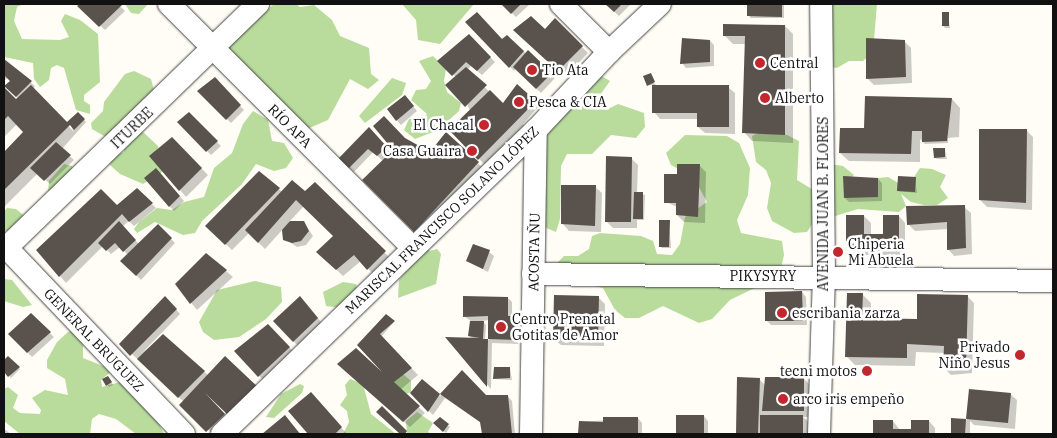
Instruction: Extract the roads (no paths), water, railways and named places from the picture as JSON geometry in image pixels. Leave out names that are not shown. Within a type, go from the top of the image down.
[{"type":"street","name":"RÍO APA","points":[[169,4],[412,247]]},
{"type":"street","name":"ITURBE","points":[[5,248],[214,50],[258,4]]},
{"type":"street","points":[[560,4],[609,52]]},
{"type":"street","name":"MARISCAL FRANCISCO SOLANO LÓPEZ","points":[[222,434],[412,247],[536,130],[609,52],[660,4]]},
{"type":"street","name":"AVENIDA JUAN B. FLORES","points":[[819,434],[824,276],[821,4]]},
{"type":"street","name":"ACOSTA ÑU","points":[[531,434],[536,130]]},
{"type":"street","name":"GENERAL BRUGUEZ","points":[[5,248],[184,434]]},
{"type":"street","name":"PIKYSYRY","points":[[533,274],[824,276],[1053,281]]},
{"type":"place","name":"Central","points":[[760,63]]},
{"type":"place","name":"Tio Ata","points":[[532,70]]},
{"type":"place","name":"Alberto","points":[[765,98]]},
{"type":"place","name":"Pesca & CIA","points":[[519,102]]},
{"type":"place","name":"El Chacal","points":[[484,125]]},
{"type":"place","name":"Casa Guaira","points":[[472,151]]},
{"type":"place","name":"Chiperia Mi Abuela","points":[[838,252]]},
{"type":"place","name":"escribania zarza","points":[[782,313]]},
{"type":"place","name":"Centro Prenatal Gotitas de Amor","points":[[501,327]]},
{"type":"place","name":"Privado Niño Jesus","points":[[1020,355]]},
{"type":"place","name":"tecni motos","points":[[867,371]]},
{"type":"place","name":"arco iris empeño","points":[[783,399]]}]
